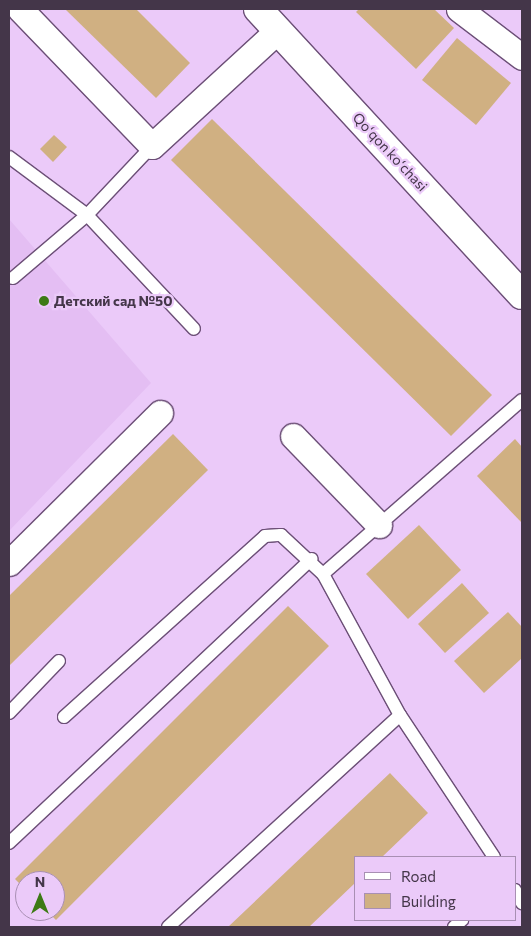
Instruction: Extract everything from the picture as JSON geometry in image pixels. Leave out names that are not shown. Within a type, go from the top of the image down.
[{"type":"street","points":[[20,9],[152,146],[278,31]]},
{"type":"street","name":"Qoʻqon koʻchasi","points":[[258,9],[522,295]]},
{"type":"street","points":[[459,9],[522,58]]},
{"type":"street","points":[[9,563],[160,413]]},
{"type":"street","points":[[293,436],[379,525]]},
{"type":"lane","points":[[13,278],[87,215],[152,146]]},
{"type":"lane","points":[[9,157],[87,215],[194,328]]},
{"type":"lane","points":[[322,574],[522,400]]},
{"type":"lane","points":[[64,717],[265,536],[281,535],[311,559],[322,574],[400,715],[493,856]]},
{"type":"lane","points":[[9,844],[311,559]]},
{"type":"lane","points":[[9,713],[59,661]]},
{"type":"lane","points":[[168,927],[400,715]]},
{"type":"lane","points":[[516,892],[522,903]]},
{"type":"shaded area","name":"Детский сад №50","points":[[9,219],[151,383],[9,531]]},
{"type":"building","points":[[65,9],[136,9],[190,63],[156,98]]},
{"type":"building","points":[[359,9],[434,9],[454,28],[416,69],[356,12]]},
{"type":"building","points":[[457,38],[511,83],[476,125],[422,80]]},
{"type":"building","points":[[212,119],[492,395],[451,436],[171,160]]},
{"type":"building","points":[[54,135],[67,147],[53,162],[40,149]]},
{"type":"building","points":[[173,434],[208,470],[9,666],[9,596]]},
{"type":"building","points":[[515,439],[522,447],[522,523],[477,476]]},
{"type":"building","points":[[419,525],[461,570],[408,619],[366,574]]},
{"type":"building","points":[[462,583],[489,613],[445,653],[418,624]]},
{"type":"building","points":[[288,606],[329,646],[65,911],[65,871],[23,871]]},
{"type":"building","points":[[508,612],[522,627],[522,658],[484,693],[454,661]]},
{"type":"building","points":[[390,773],[428,813],[383,856],[354,856],[354,884],[309,927],[228,927]]},
{"type":"place","name":"Детский сад №50","points":[[44,301]]}]
